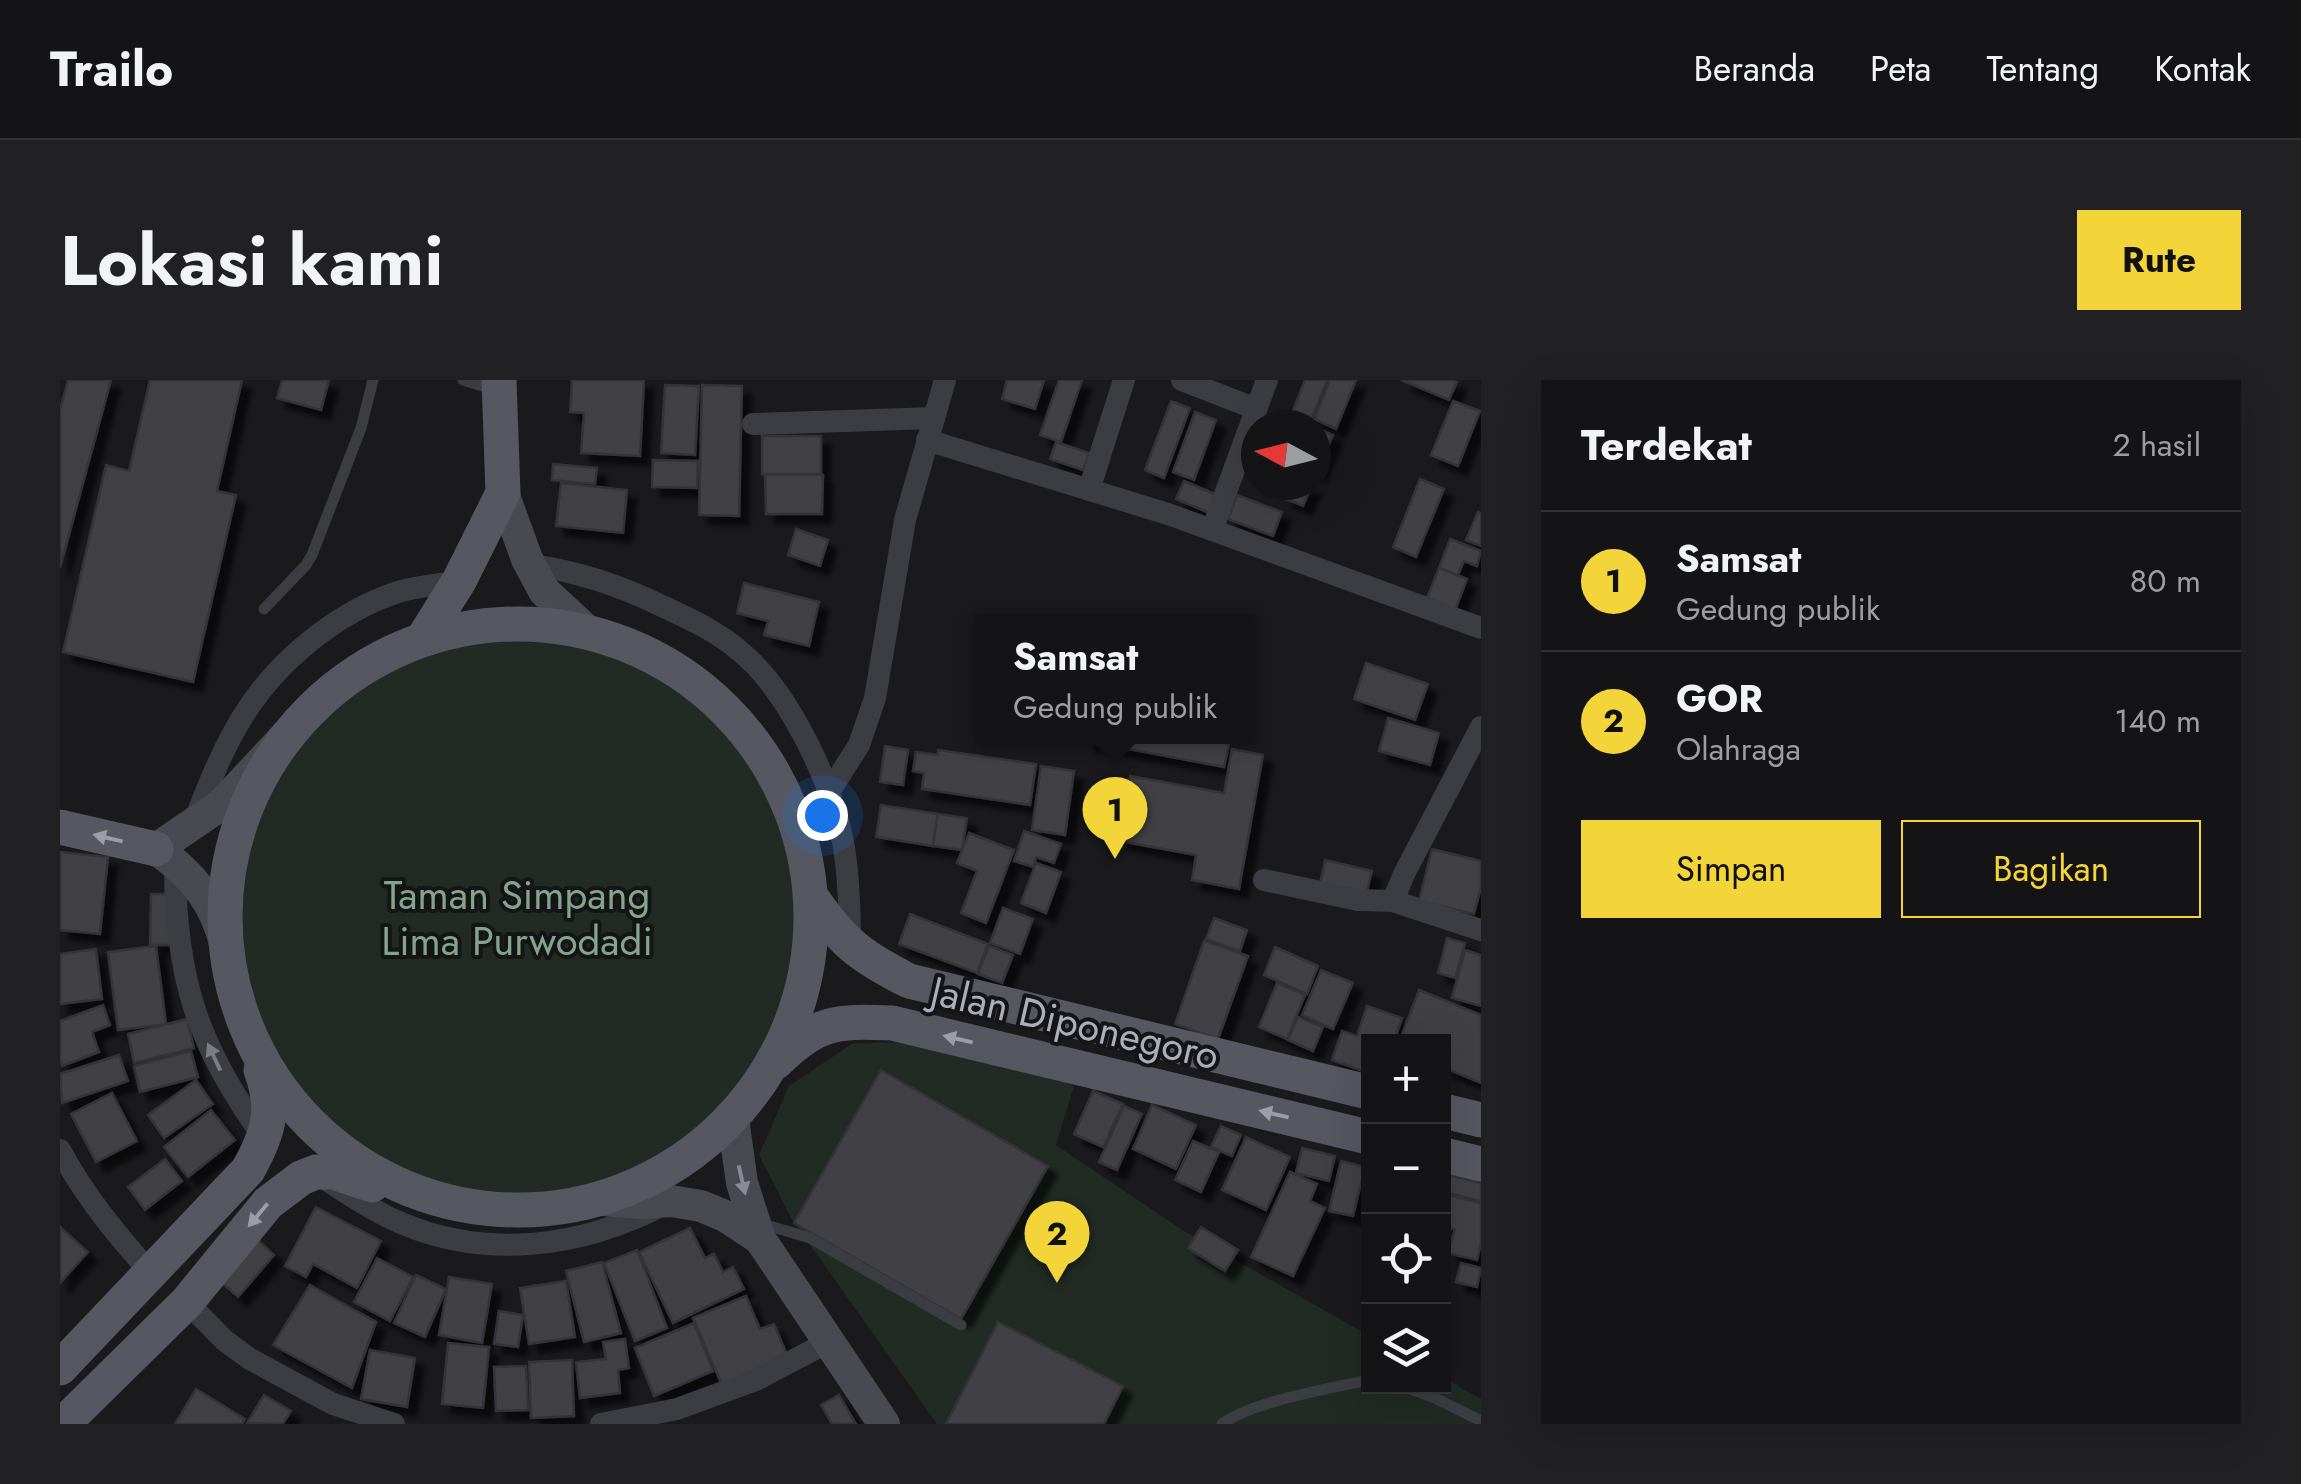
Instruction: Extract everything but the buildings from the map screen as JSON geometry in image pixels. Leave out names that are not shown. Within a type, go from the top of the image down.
[{"type":"main road","points":[[499,386],[503,493],[544,592],[584,628]]},
{"type":"main road","points":[[424,637],[459,582],[503,493]]},
{"type":"main road","points":[[63,1424],[188,1302],[268,1202],[300,1178],[316,1172],[333,1172],[441,1202],[494,1211],[550,1210],[603,1200],[673,1168],[733,1119],[772,1066],[808,970],[812,898],[792,807],[756,742],[697,682],[666,661],[633,644],[584,628],[501,622],[424,637],[354,672],[293,728],[222,804],[194,822],[165,856]]},
{"type":"main road","points":[[230,974],[225,900],[231,859],[241,820],[263,772],[293,728]]},
{"type":"main road","points":[[60,827],[165,856],[205,897],[226,941],[240,1010],[268,1088],[269,1112],[265,1140],[248,1170],[150,1272],[68,1349]]},
{"type":"main road","name":"Jalan Diponegoro","points":[[812,898],[850,947],[908,981],[1361,1090]]},
{"type":"main road","points":[[240,1010],[253,1044],[279,1089],[320,1135],[362,1166],[400,1187],[441,1202]]},
{"type":"main road","name":"Jalan Diponegoro","points":[[772,1066],[799,1040],[828,1025],[892,1023],[1361,1135]]},
{"type":"main road","points":[[1451,1112],[1481,1120]]},
{"type":"main road","points":[[733,1119],[742,1183],[757,1230],[884,1424]]},
{"type":"main road","points":[[1451,1157],[1481,1164]]},
{"type":"main road","points":[[603,1200],[671,1201],[700,1206],[757,1230]]},
{"type":"street","points":[[829,792],[859,745],[875,698],[906,520],[945,380]]},
{"type":"street","points":[[1089,490],[1124,380]]},
{"type":"street","points":[[1182,380],[1256,409]]},
{"type":"street","points":[[1212,530],[1266,380]]},
{"type":"street","points":[[753,424],[930,429],[1089,490],[1212,530],[1481,628]]},
{"type":"street","points":[[530,565],[600,580],[704,626],[742,653],[772,686],[787,707],[829,792],[843,843],[850,947]]},
{"type":"street","points":[[194,822],[243,715],[271,679],[301,650],[362,606],[401,591],[459,582]]},
{"type":"street","points":[[1393,901],[1481,727]]},
{"type":"street","points":[[165,856],[194,1009],[220,1070],[265,1140]]},
{"type":"street","points":[[1264,880],[1358,900],[1393,901],[1481,930]]},
{"type":"street","points":[[60,1150],[113,1231],[150,1272]]},
{"type":"street","points":[[316,1172],[402,1224],[448,1238],[494,1245],[540,1245],[587,1236],[631,1222],[671,1201]]},
{"type":"street","points":[[188,1302],[224,1340],[331,1414],[394,1424]]},
{"type":"street","points":[[600,1424],[677,1409],[756,1380],[828,1342]]},
{"type":"lane","points":[[264,609],[312,555],[361,428],[373,380]]},
{"type":"lane","points":[[463,380],[499,386]]},
{"type":"lane","points":[[757,1230],[810,1238],[961,1325]]},
{"type":"lane","points":[[1222,1424],[1258,1407],[1361,1382]]},
{"type":"lane","points":[[1424,1394],[1481,1422]]},
{"type":"green space","name":"Taman Simpang Lima Purwodadi","points":[[518,624],[575,630],[630,646],[681,673],[725,710],[762,754],[789,805],[805,860],[811,917],[805,974],[789,1029],[762,1080],[725,1124],[681,1161],[630,1188],[575,1204],[518,1210],[461,1204],[406,1188],[355,1161],[311,1124],[274,1080],[247,1029],[231,974],[225,917],[231,860],[247,805],[274,754],[311,710],[355,673],[406,646],[461,630]]},
{"type":"green space","points":[[910,1042],[1047,1074],[1074,1086],[1056,1145],[1184,1231],[1361,1331],[1361,1394],[1451,1394],[1451,1382],[1481,1399],[1481,1424],[937,1424],[791,1218],[759,1155],[789,1086],[853,1043]]},
{"type":"place","name":"Samsat","points":[[1115,859]]},
{"type":"place","name":"GOR","points":[[1057,1283]]}]
